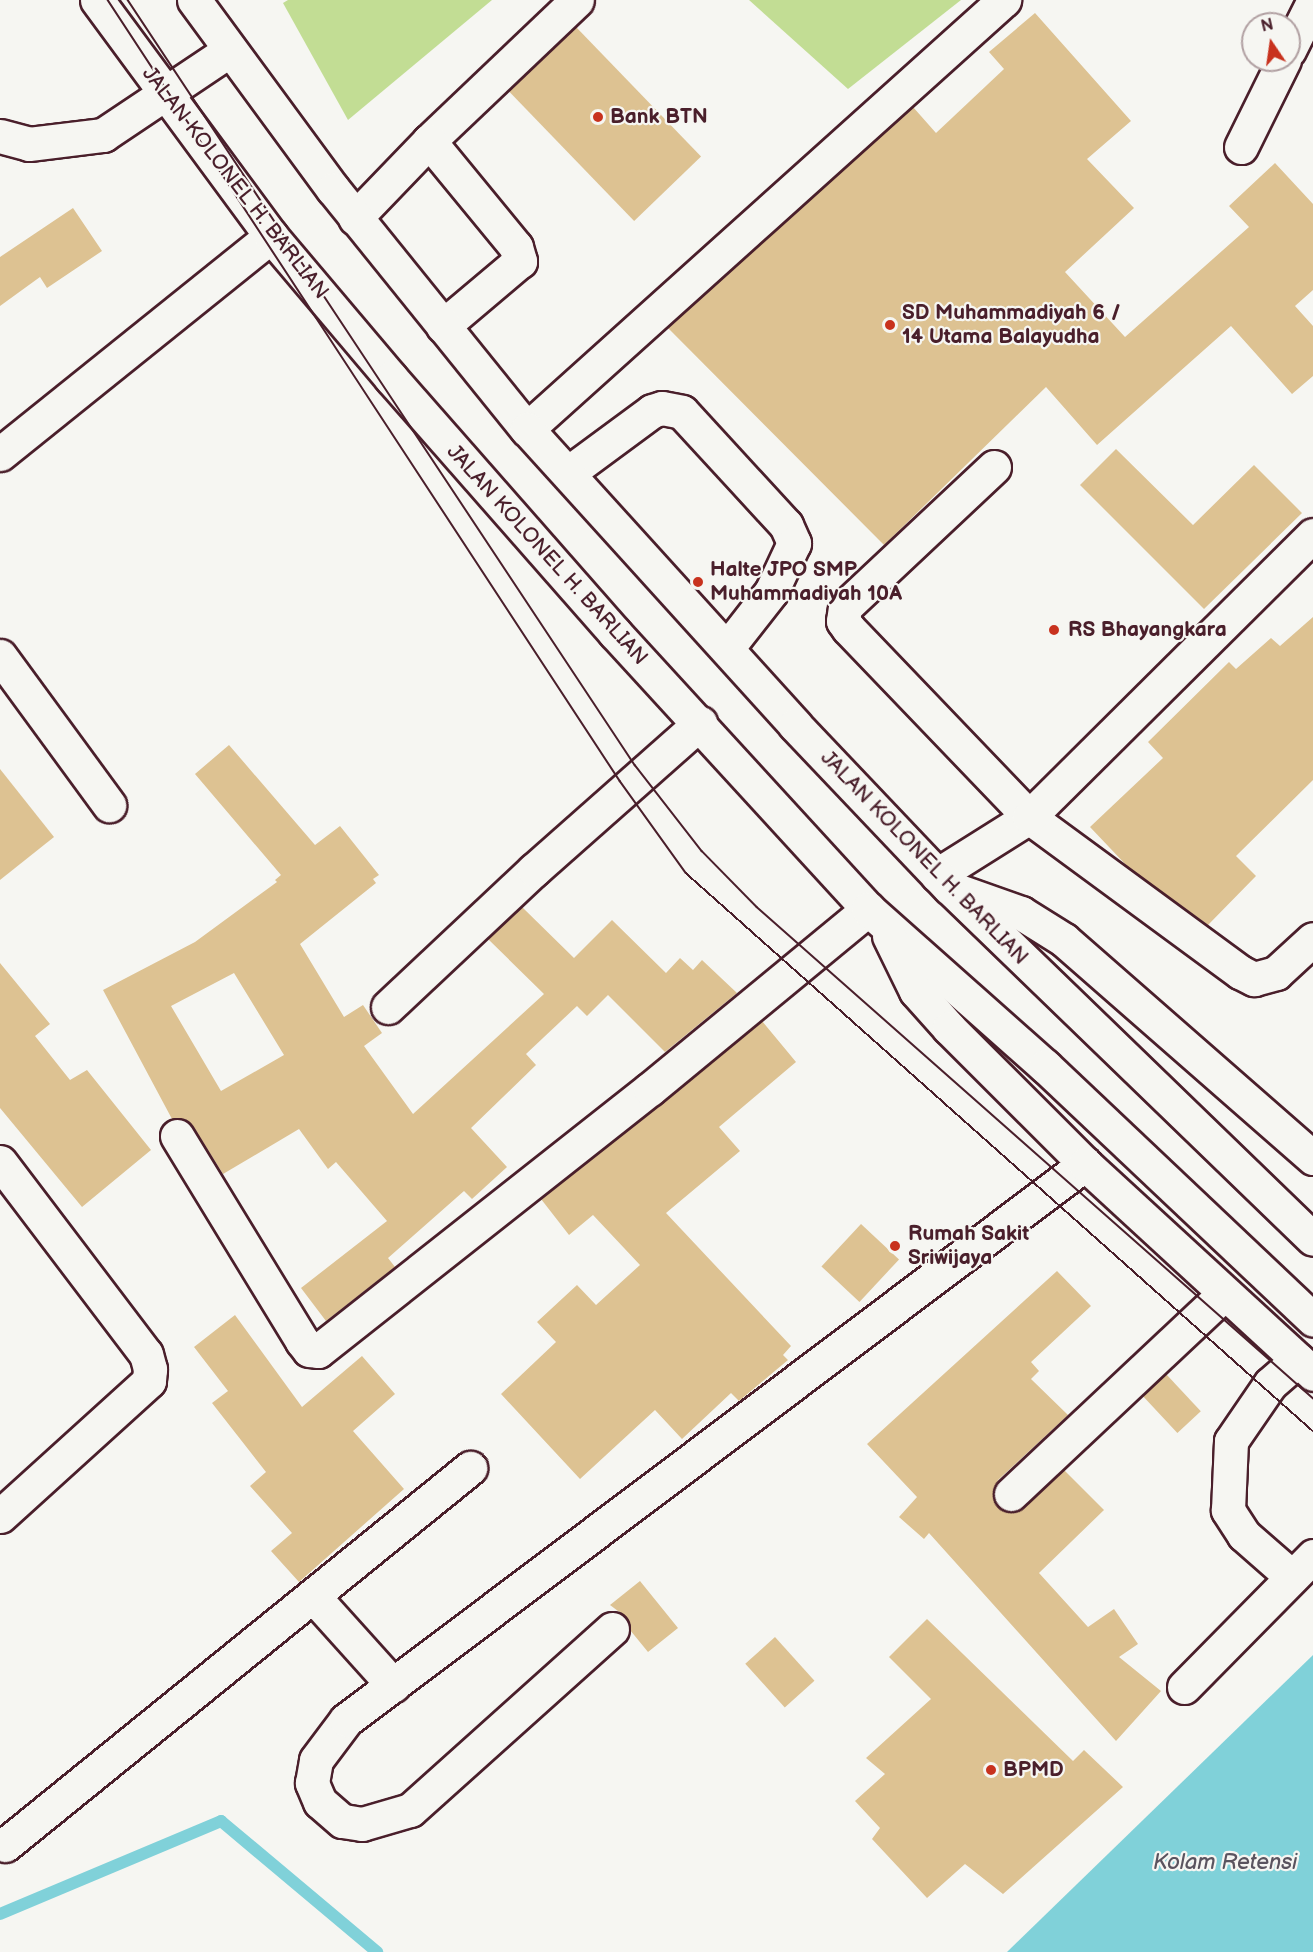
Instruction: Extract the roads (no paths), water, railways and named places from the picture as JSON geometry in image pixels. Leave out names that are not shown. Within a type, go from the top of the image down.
[{"type":"main road","name":"JALAN KOLONEL H. BARLIAN","points":[[97,0],[271,236],[482,482],[875,916],[1045,1066],[1313,1319]]},
{"type":"main road","name":"JALAN KOLONEL H. BARLIAN","points":[[194,0],[356,218],[527,429],[728,647],[795,725],[943,881],[1083,1021],[1313,1239]]},
{"type":"main road","points":[[356,218],[429,141],[577,0]]},
{"type":"main road","points":[[527,429],[1004,0]]},
{"type":"main road","points":[[1301,26],[1313,2]]},
{"type":"main road","points":[[0,136],[29,144],[95,138],[166,96],[230,50]]},
{"type":"main road","points":[[1241,147],[1278,72]]},
{"type":"main road","points":[[429,141],[516,247],[520,261],[443,326]]},
{"type":"main road","points":[[0,454],[271,236]]},
{"type":"main road","points":[[568,473],[652,411],[672,409],[690,421],[786,525],[794,543],[771,592],[728,647]]},
{"type":"main road","points":[[993,467],[845,607],[843,621],[1029,816],[1254,979],[1265,978],[1288,965],[1313,939]]},
{"type":"main road","points":[[943,881],[1029,816],[1313,536]]},
{"type":"main road","points":[[0,656],[109,805]]},
{"type":"main road","points":[[388,1007],[534,870],[700,723]]},
{"type":"main road","points":[[943,881],[1021,913],[1064,940],[1313,1158]]},
{"type":"main road","points":[[177,1136],[302,1341],[309,1350],[318,1351],[875,916],[916,991],[1085,1164],[1305,1367],[1270,1384],[1231,1441],[1227,1510],[1244,1535],[1302,1566],[1184,1687]]},
{"type":"main road","points":[[0,1162],[146,1354],[150,1369],[149,1381],[0,1516]]},
{"type":"main road","points":[[612,1629],[410,1810],[362,1824],[342,1821],[320,1802],[312,1783],[316,1760],[346,1720],[1085,1164]]},
{"type":"main road","points":[[1011,1494],[1224,1294]]},
{"type":"main road","points":[[5,1845],[470,1468]]},
{"type":"main road","points":[[313,1596],[393,1684]]},
{"type":"water","name":"Kolam Retensi","points":[[1313,1655],[1313,1952],[1007,1952]]},
{"type":"waterway","points":[[0,1914],[221,1821],[377,1952]]},
{"type":"tram line","points":[[108,0],[620,781],[686,873],[1313,1431]]},
{"type":"tram line","points":[[128,0],[635,765],[702,851],[757,907],[1313,1398]]},
{"type":"place","name":"Bank BTN","points":[[598,117]]},
{"type":"place","name":"SD Muhammadiyah 6 / 14 Utama Balayudha","points":[[890,325]]},
{"type":"place","name":"Halte JPO SMP Muhammadiyah 10A","points":[[698,582]]},
{"type":"place","name":"RS Bhayangkara","points":[[1054,630]]},
{"type":"place","name":"Rumah Sakit Sriwijaya","points":[[895,1246]]},
{"type":"place","name":"BPMD","points":[[991,1770]]}]
